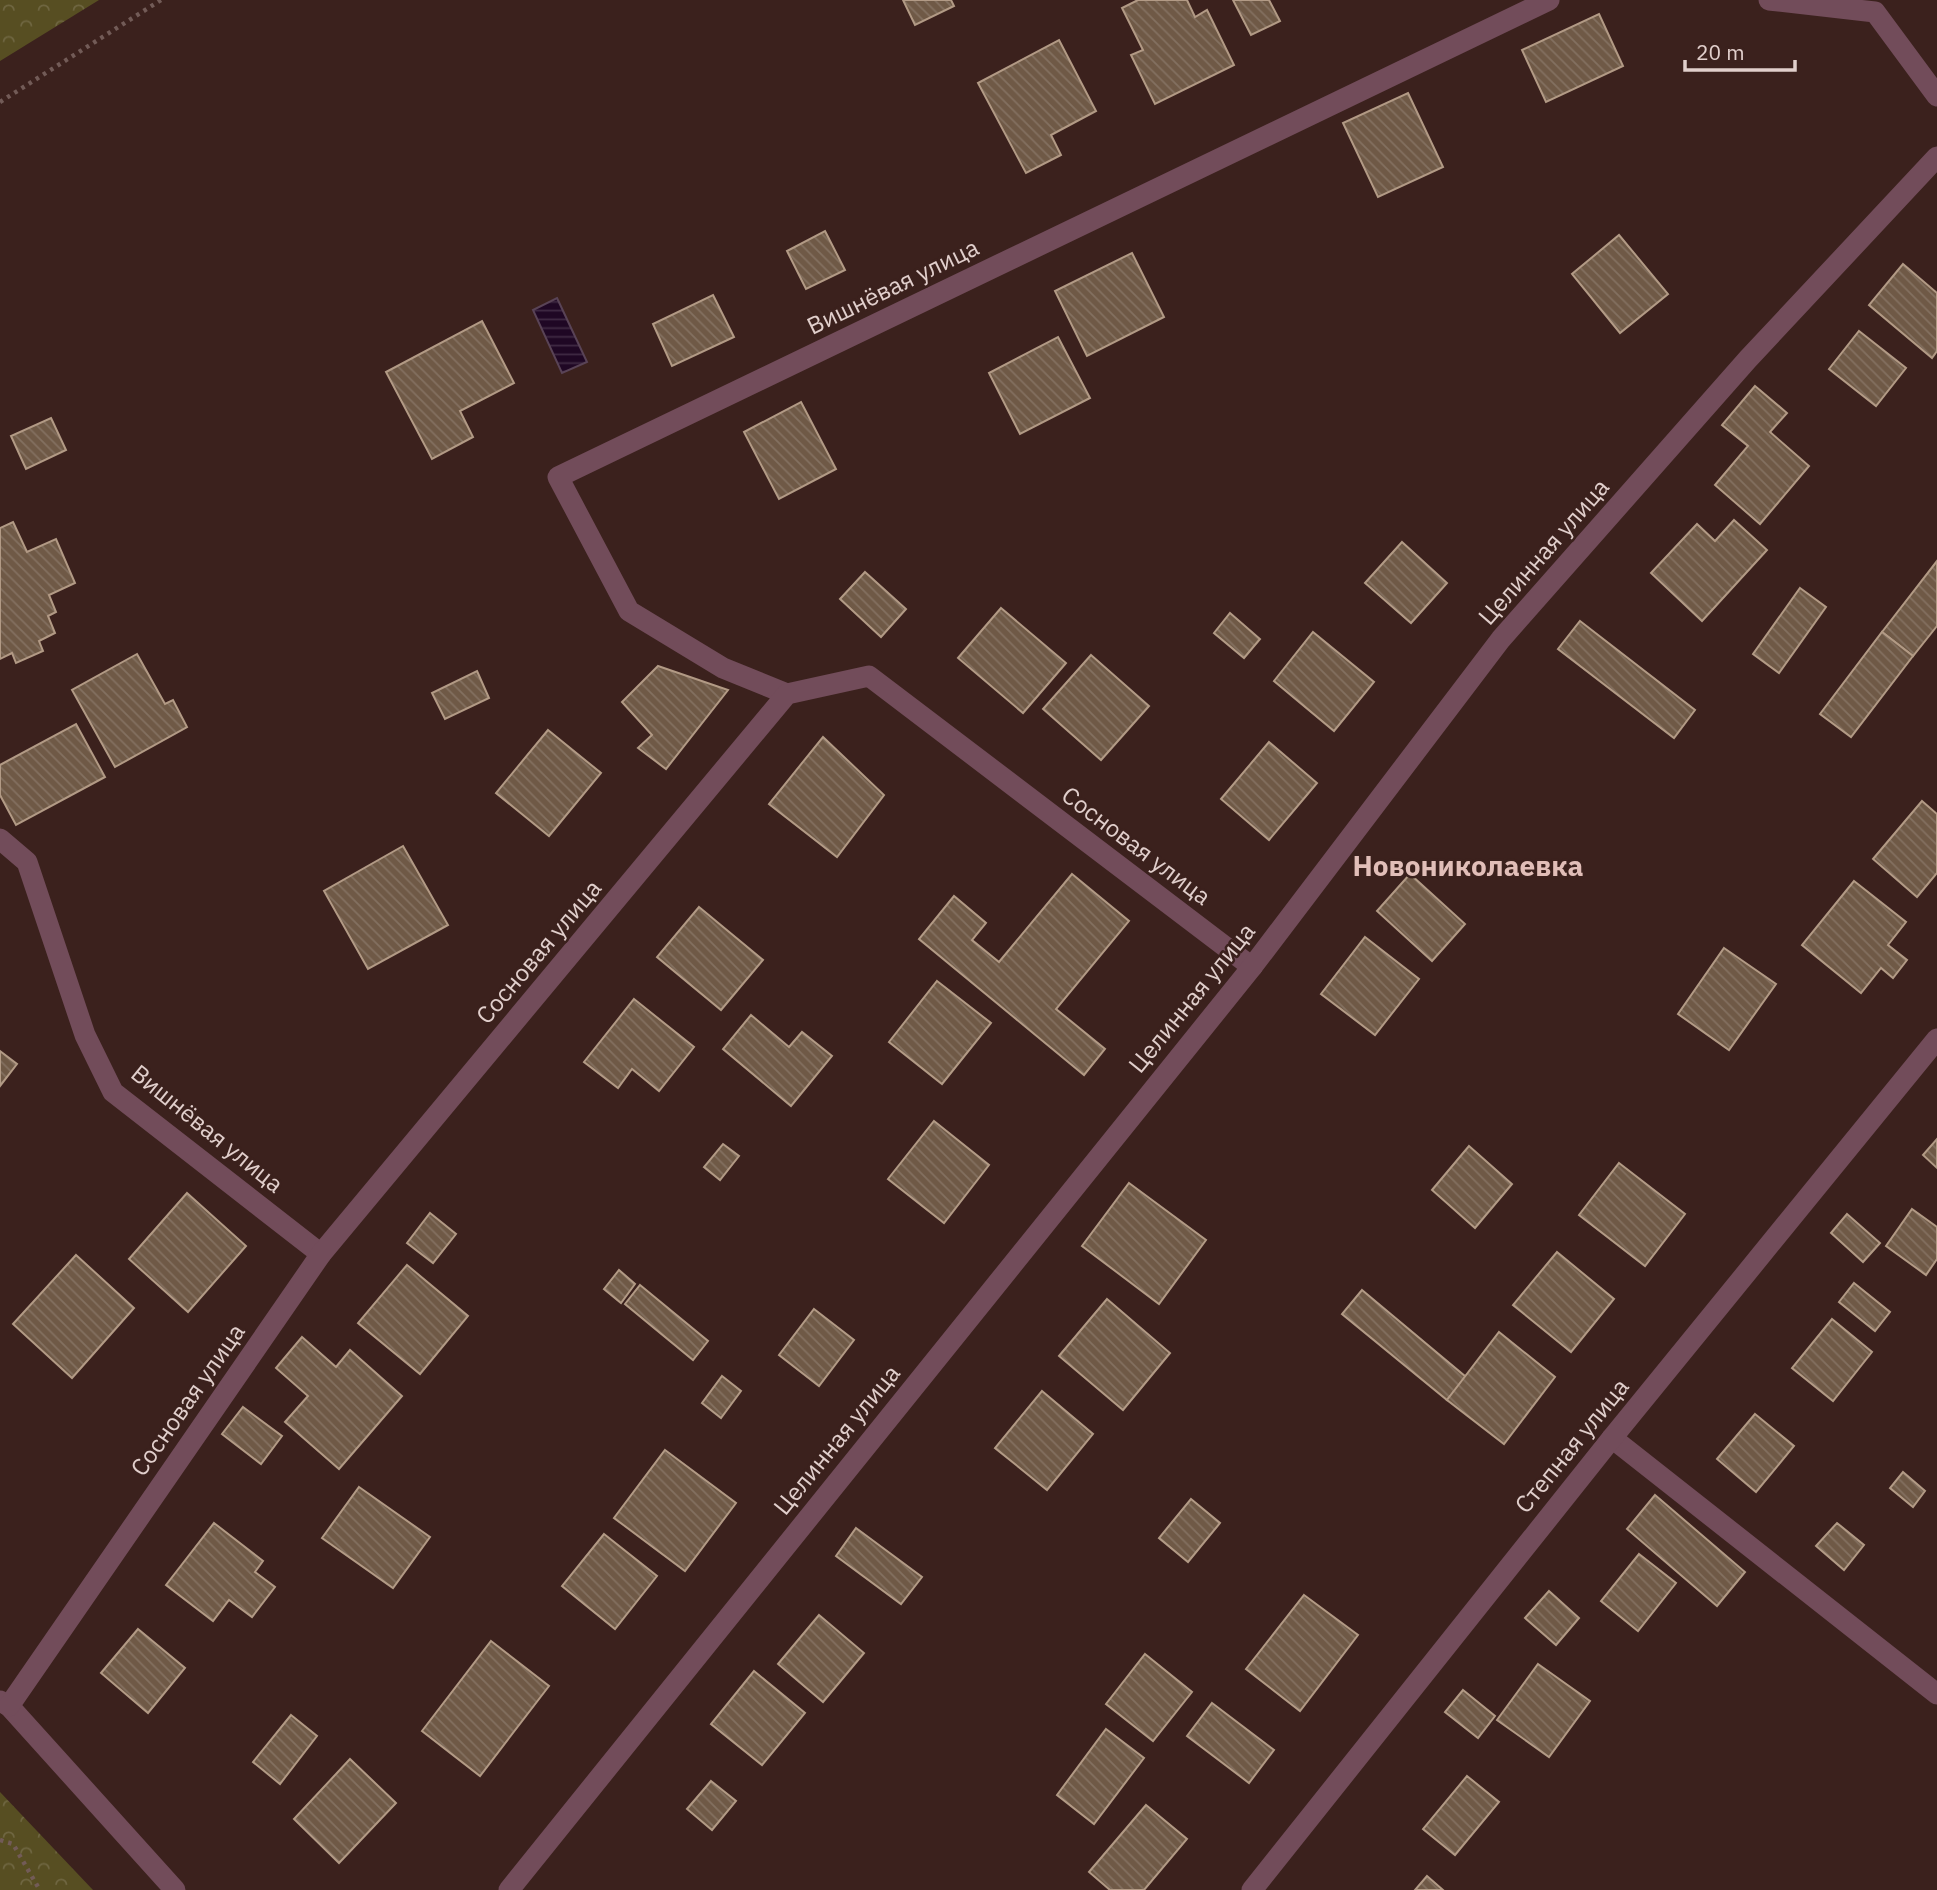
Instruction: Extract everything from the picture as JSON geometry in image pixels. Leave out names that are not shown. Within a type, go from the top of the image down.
[{"type":"street","name":"Вишнёвая улица","points":[[787,694],[723,668],[628,611],[558,477],[1549,0]]},
{"type":"street","points":[[1769,0],[1875,12],[1937,96]]},
{"type":"street","name":"Целинная улица","points":[[509,1890],[1252,967],[1501,639],[1748,359],[1937,157]]},
{"type":"street","name":"Сосновая улица","points":[[5,1704],[321,1254],[787,694],[869,676],[1252,967]]},
{"type":"street","name":"Вишнёвая улица","points":[[0,839],[27,862],[86,1035],[113,1092],[321,1254]]},
{"type":"street","name":"Степная улица","points":[[1252,1890],[1612,1438],[1937,1039]]},
{"type":"street","points":[[1612,1438],[1937,1694]]},
{"type":"street","points":[[5,1704],[175,1890]]},
{"type":"path","points":[[0,102],[161,0]]},
{"type":"path","points":[[0,1840],[13,1844],[38,1890]]},
{"type":"green space","points":[[0,0],[99,0],[0,61]]},
{"type":"green space","points":[[0,1792],[93,1890],[0,1890]]},
{"type":"shaded area","points":[[557,298],[587,362],[562,373],[533,310]]},
{"type":"building","points":[[903,0],[951,0],[954,6],[915,25]]},
{"type":"building","points":[[1138,0],[1187,0],[1195,17],[1207,10],[1234,65],[1155,104],[1131,55],[1143,50],[1122,8]]},
{"type":"building","points":[[1233,0],[1269,0],[1280,21],[1251,35]]},
{"type":"building","points":[[1599,14],[1623,66],[1546,102],[1522,50]]},
{"type":"building","points":[[1059,40],[1096,111],[1051,135],[1061,155],[1026,173],[978,83]]},
{"type":"building","points":[[1408,93],[1443,167],[1378,197],[1343,123]]},
{"type":"building","points":[[825,231],[845,270],[806,289],[787,251]]},
{"type":"building","points":[[1619,235],[1668,294],[1620,333],[1572,274]]},
{"type":"building","points":[[1132,253],[1164,317],[1087,356],[1055,291]]},
{"type":"building","points":[[1903,264],[1937,293],[1937,351],[1932,358],[1869,305]]},
{"type":"building","points":[[713,295],[734,337],[672,366],[653,324]]},
{"type":"building","points":[[482,321],[514,383],[460,411],[473,437],[432,459],[386,372]]},
{"type":"building","points":[[1859,331],[1906,368],[1876,406],[1829,369]]},
{"type":"building","points":[[1058,337],[1090,398],[1020,434],[989,373]]},
{"type":"building","points":[[1755,386],[1787,413],[1770,432],[1809,466],[1760,524],[1715,485],[1748,446],[1722,425]]},
{"type":"building","points":[[801,402],[836,469],[779,499],[744,432]]},
{"type":"building","points":[[51,418],[66,450],[26,469],[11,436]]},
{"type":"building","points":[[1734,520],[1767,550],[1702,621],[1651,573],[1697,524],[1715,541]]},
{"type":"building","points":[[13,522],[27,552],[56,539],[75,583],[49,595],[56,612],[48,616],[55,633],[39,641],[43,651],[16,663],[12,653],[0,659],[0,528]]},
{"type":"building","points":[[1402,542],[1447,583],[1411,623],[1365,583]]},
{"type":"building","points":[[1937,561],[1937,626],[1913,656],[1882,632]]},
{"type":"building","points":[[865,572],[906,609],[881,637],[840,599]]},
{"type":"building","points":[[1800,588],[1826,607],[1779,673],[1753,654]]},
{"type":"building","points":[[1001,608],[1066,663],[1023,713],[958,658]]},
{"type":"building","points":[[1230,613],[1260,639],[1244,658],[1214,633]]},
{"type":"building","points":[[1580,621],[1695,710],[1674,738],[1558,649]]},
{"type":"building","points":[[1313,632],[1374,682],[1334,731],[1274,681]]},
{"type":"building","points":[[1882,632],[1913,656],[1851,737],[1820,714]]},
{"type":"building","points":[[137,654],[165,704],[173,700],[187,727],[115,767],[72,690]]},
{"type":"building","points":[[1091,655],[1149,706],[1101,760],[1043,709]]},
{"type":"building","points":[[658,666],[728,690],[666,769],[638,748],[652,735],[622,702]]},
{"type":"building","points":[[477,671],[489,698],[445,719],[432,693]]},
{"type":"building","points":[[76,724],[105,777],[16,825],[0,795],[0,765]]},
{"type":"building","points":[[548,730],[601,773],[549,836],[496,793]]},
{"type":"building","points":[[823,737],[884,795],[837,857],[769,804]]},
{"type":"building","points":[[1269,742],[1317,783],[1269,840],[1221,799]]},
{"type":"building","points":[[1922,801],[1937,814],[1937,873],[1917,897],[1873,859]]},
{"type":"building","points":[[403,846],[448,925],[368,969],[324,891]]},
{"type":"building","points":[[1072,874],[1129,921],[1056,1009],[1105,1049],[1084,1075],[919,939],[954,896],[986,923],[972,940],[999,962]]},
{"type":"building","points":[[1410,874],[1465,924],[1432,961],[1377,911]]},
{"type":"building","points":[[1854,881],[1906,922],[1888,945],[1907,960],[1893,978],[1881,968],[1861,993],[1802,945]]},
{"type":"building","points":[[699,907],[763,960],[721,1010],[657,957]]},
{"type":"building","points":[[1365,937],[1419,979],[1375,1035],[1321,994]]},
{"type":"building","points":[[1724,948],[1776,984],[1729,1050],[1678,1014]]},
{"type":"building","points":[[937,981],[991,1023],[942,1084],[889,1042]]},
{"type":"building","points":[[634,999],[694,1047],[659,1091],[632,1069],[618,1088],[584,1062]]},
{"type":"building","points":[[751,1015],[789,1047],[802,1032],[832,1056],[791,1106],[723,1049]]},
{"type":"building","points":[[0,1051],[17,1064],[0,1086]]},
{"type":"building","points":[[934,1121],[989,1165],[944,1223],[888,1179]]},
{"type":"building","points":[[1937,1139],[1937,1168],[1923,1155]]},
{"type":"building","points":[[723,1144],[739,1156],[720,1180],[704,1167]]},
{"type":"building","points":[[1469,1146],[1512,1184],[1475,1228],[1432,1190]]},
{"type":"building","points":[[1619,1163],[1685,1214],[1645,1266],[1579,1215]]},
{"type":"building","points":[[1129,1183],[1206,1240],[1159,1304],[1082,1246]]},
{"type":"building","points":[[187,1193],[246,1246],[188,1312],[129,1259]]},
{"type":"building","points":[[1912,1209],[1937,1227],[1937,1259],[1926,1275],[1886,1246]]},
{"type":"building","points":[[430,1213],[456,1234],[433,1263],[407,1243]]},
{"type":"building","points":[[1847,1214],[1880,1243],[1863,1262],[1831,1233]]},
{"type":"building","points":[[1557,1252],[1614,1299],[1571,1352],[1513,1305]]},
{"type":"building","points":[[76,1255],[134,1308],[72,1378],[13,1324]]},
{"type":"building","points":[[407,1265],[468,1316],[420,1374],[358,1323]]},
{"type":"building","points":[[619,1270],[635,1284],[621,1303],[604,1289]]},
{"type":"building","points":[[1854,1283],[1890,1312],[1875,1331],[1839,1302]]},
{"type":"building","points":[[640,1285],[708,1341],[693,1360],[625,1304]]},
{"type":"building","points":[[1362,1290],[1466,1377],[1447,1400],[1342,1314]]},
{"type":"building","points":[[1107,1299],[1170,1353],[1123,1410],[1059,1356]]},
{"type":"building","points":[[814,1309],[854,1340],[819,1386],[779,1355]]},
{"type":"building","points":[[1832,1319],[1872,1352],[1833,1401],[1792,1368]]},
{"type":"building","points":[[1499,1332],[1555,1377],[1504,1444],[1447,1400]]},
{"type":"building","points":[[302,1337],[336,1367],[350,1350],[402,1396],[339,1469],[285,1422],[308,1396],[276,1368]]},
{"type":"building","points":[[722,1376],[741,1391],[721,1418],[702,1403]]},
{"type":"building","points":[[1042,1391],[1093,1434],[1047,1490],[995,1448]]},
{"type":"building","points":[[243,1407],[282,1436],[261,1464],[222,1434]]},
{"type":"building","points":[[1755,1414],[1794,1446],[1756,1492],[1717,1459]]},
{"type":"building","points":[[665,1450],[736,1503],[685,1571],[614,1518]]},
{"type":"building","points":[[1903,1472],[1925,1491],[1913,1507],[1890,1488]]},
{"type":"building","points":[[359,1487],[430,1537],[393,1588],[322,1538]]},
{"type":"building","points":[[1655,1495],[1745,1572],[1717,1606],[1627,1529]]},
{"type":"building","points":[[1191,1499],[1220,1523],[1188,1562],[1159,1538]]},
{"type":"building","points":[[214,1523],[263,1561],[255,1572],[275,1587],[252,1617],[229,1600],[213,1621],[166,1585]]},
{"type":"building","points":[[1837,1523],[1864,1545],[1844,1570],[1816,1546]]},
{"type":"building","points":[[856,1528],[922,1577],[901,1604],[836,1556]]},
{"type":"building","points":[[604,1534],[657,1576],[615,1629],[562,1586]]},
{"type":"building","points":[[1639,1554],[1676,1583],[1638,1631],[1601,1601]]},
{"type":"building","points":[[1549,1591],[1579,1618],[1556,1645],[1525,1618]]},
{"type":"building","points":[[1304,1595],[1358,1635],[1300,1711],[1246,1669]]},
{"type":"building","points":[[819,1615],[864,1653],[823,1702],[778,1664]]},
{"type":"building","points":[[138,1629],[185,1668],[148,1713],[101,1673]]},
{"type":"building","points":[[491,1641],[549,1686],[480,1776],[422,1731]]},
{"type":"building","points":[[1145,1654],[1192,1692],[1153,1741],[1106,1704]]},
{"type":"building","points":[[1538,1664],[1590,1701],[1549,1757],[1497,1720]]},
{"type":"building","points":[[754,1671],[805,1713],[762,1765],[711,1724]]},
{"type":"building","points":[[1463,1690],[1495,1716],[1478,1738],[1445,1712]]},
{"type":"building","points":[[1212,1703],[1274,1750],[1249,1783],[1187,1736]]},
{"type":"building","points":[[291,1715],[317,1736],[280,1784],[253,1762]]},
{"type":"building","points":[[1106,1729],[1144,1758],[1094,1824],[1057,1795]]},
{"type":"building","points":[[350,1759],[396,1803],[339,1863],[294,1819]]},
{"type":"building","points":[[1467,1776],[1499,1802],[1455,1855],[1423,1829]]},
{"type":"building","points":[[711,1781],[736,1801],[712,1830],[687,1809]]},
{"type":"building","points":[[1146,1805],[1187,1839],[1144,1890],[1110,1890],[1089,1872]]},
{"type":"building","points":[[1427,1876],[1443,1890],[1415,1890]]},
{"type":"district","name":"Новониколаевка","points":[[1468,866]]}]
